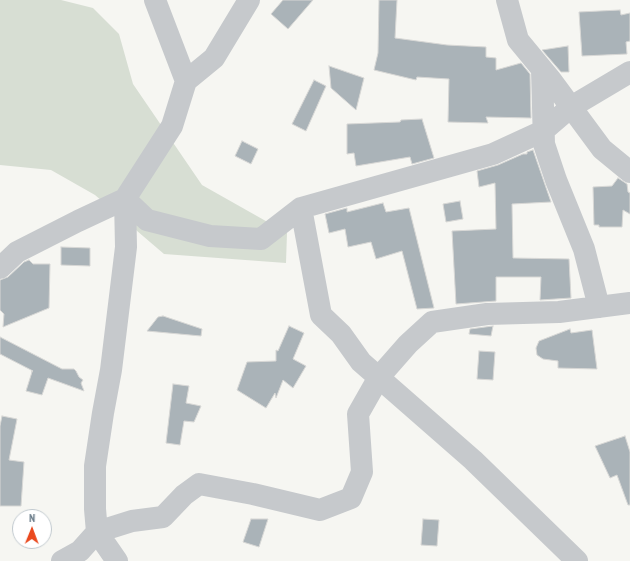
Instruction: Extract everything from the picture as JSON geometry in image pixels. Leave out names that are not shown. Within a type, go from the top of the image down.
[{"type":"street","points":[[155,0],[186,80]]},
{"type":"street","points":[[0,268],[17,252],[125,199],[172,126],[186,80],[214,58],[249,0]]},
{"type":"street","points":[[507,0],[518,40],[571,107],[602,150],[630,172]]},
{"type":"street","points":[[542,70],[544,144],[556,180],[584,249],[599,307]]},
{"type":"street","points":[[125,199],[147,220],[210,236],[261,239],[301,208],[493,154],[543,130],[571,107],[630,72]]},
{"type":"street","points":[[117,561],[97,532],[95,509],[95,466],[111,370],[126,247],[125,199]]},
{"type":"street","points":[[301,208],[321,315],[341,334],[361,362],[379,376],[473,460],[577,561]]},
{"type":"street","points":[[62,561],[80,551],[97,532],[132,522],[163,517],[184,495],[199,484],[253,494],[320,510],[351,498],[362,472],[358,414],[379,376],[408,344],[432,322],[487,314],[559,312],[630,303]]},
{"type":"shaded area","points":[[0,0],[61,0],[93,8],[119,34],[133,84],[202,185],[287,233],[286,263],[164,254],[95,195],[51,170],[0,165]]},
{"type":"building","points":[[283,0],[313,0],[288,29],[271,14]]},
{"type":"building","points":[[379,0],[397,0],[395,38],[447,45],[486,47],[486,57],[496,58],[496,70],[521,63],[530,74],[531,118],[486,117],[488,123],[448,122],[449,79],[417,77],[416,80],[374,70],[378,53]]},
{"type":"building","points":[[620,10],[621,15],[630,13],[630,41],[626,42],[627,54],[582,56],[579,12]]},
{"type":"building","points":[[568,46],[569,72],[561,72],[542,50]]},
{"type":"building","points":[[329,66],[364,78],[356,110],[331,88]]},
{"type":"building","points":[[314,80],[326,86],[306,131],[292,124]]},
{"type":"building","points":[[422,119],[434,158],[412,164],[410,157],[356,166],[354,153],[347,154],[347,124],[400,122],[401,120]]},
{"type":"building","points":[[242,141],[258,149],[251,164],[235,156]]},
{"type":"building","points":[[533,150],[551,202],[512,204],[513,258],[569,259],[571,298],[540,300],[541,277],[496,277],[496,301],[456,304],[452,231],[496,229],[495,183],[479,187],[477,171],[498,165],[523,154],[527,154],[527,152]]},
{"type":"building","points":[[618,178],[627,184],[628,192],[630,193],[630,214],[623,210],[622,227],[599,227],[599,225],[594,225],[593,187],[612,186]]},
{"type":"building","points":[[460,201],[463,219],[446,222],[443,204]]},
{"type":"building","points":[[383,203],[386,212],[409,208],[434,308],[417,309],[402,251],[376,259],[371,242],[348,247],[345,229],[329,233],[325,214],[347,208],[347,212]]},
{"type":"building","points":[[61,247],[90,248],[90,266],[61,265]]},
{"type":"building","points":[[29,260],[33,264],[50,264],[49,308],[3,327],[4,314],[0,310],[0,280],[8,277],[24,262]]},
{"type":"building","points":[[163,316],[202,329],[201,336],[147,331],[158,317]]},
{"type":"building","points":[[289,326],[304,333],[293,359],[306,366],[293,388],[283,380],[276,398],[275,393],[266,408],[237,390],[247,362],[276,361],[276,350],[278,351]]},
{"type":"building","points":[[493,326],[491,336],[469,334],[470,329]]},
{"type":"building","points":[[570,329],[571,333],[592,330],[597,369],[558,368],[558,361],[543,359],[537,355],[536,348],[539,341]]},
{"type":"building","points":[[0,337],[62,369],[74,369],[83,380],[81,383],[84,391],[48,378],[42,395],[26,391],[31,372],[33,371],[0,354]]},
{"type":"building","points":[[479,351],[495,352],[493,380],[477,379]]},
{"type":"building","points":[[173,384],[189,386],[186,403],[201,406],[194,422],[184,421],[180,445],[166,443]]},
{"type":"building","points":[[2,416],[17,419],[9,460],[24,462],[21,506],[0,506],[0,426]]},
{"type":"building","points":[[625,436],[630,452],[630,505],[628,505],[617,475],[610,478],[595,446]]},
{"type":"building","points":[[251,519],[268,519],[259,547],[243,542]]},
{"type":"building","points":[[423,519],[439,520],[437,546],[421,545]]}]
